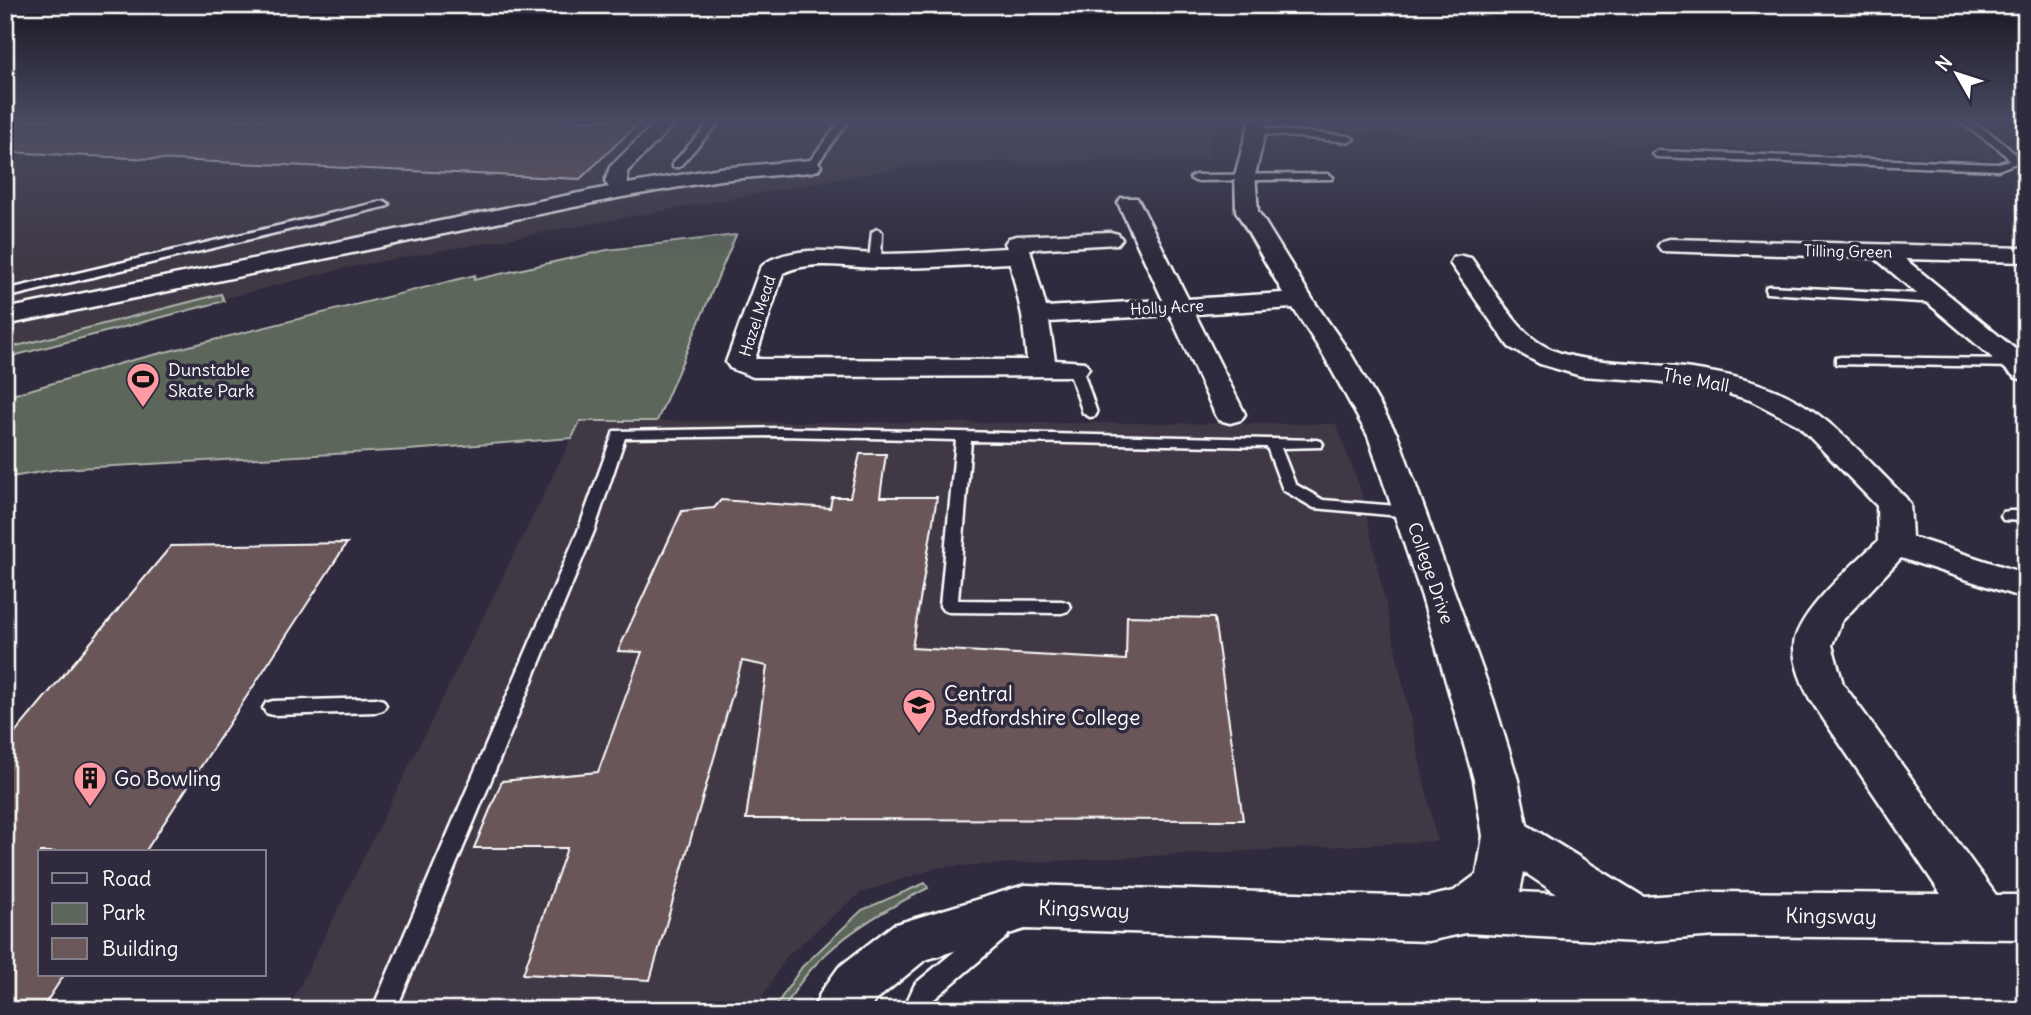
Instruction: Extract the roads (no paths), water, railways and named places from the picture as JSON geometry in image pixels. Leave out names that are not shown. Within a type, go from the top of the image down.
[{"type":"street","points":[[621,167],[617,171],[616,181],[622,191]]},
{"type":"street","points":[[5,317],[622,191],[720,174],[795,167]]},
{"type":"street","name":"College Drive","points":[[1247,167],[1245,176],[1247,211],[1300,300],[1338,356],[1383,436],[1473,699],[1496,780],[1506,836],[1499,885],[1466,911],[1428,919],[1331,916]]},
{"type":"street","points":[[1129,203],[1230,414]]},
{"type":"street","points":[[1042,367],[1035,315],[1017,243],[1110,239]]},
{"type":"street","name":"Tilling Green","points":[[1670,246],[2026,254]]},
{"type":"street","points":[[1881,251],[2021,368]]},
{"type":"street","name":"Hazel Mead","points":[[1020,255],[875,261],[838,256],[788,260],[772,269],[740,362],[753,369],[1075,368]]},
{"type":"street","name":"The Mall","points":[[1462,263],[1519,341],[1550,358],[1581,369],[1656,373],[1718,382],[1760,394],[1809,419],[1893,504],[1895,544]]},
{"type":"street","name":"Holly Acre","points":[[1035,315],[1300,300]]},
{"type":"street","points":[[2005,917],[1824,688],[1813,645],[1825,616],[1895,544],[2026,586]]},
{"type":"street","points":[[1506,836],[1637,920]]},
{"type":"street","name":"Kingsway","points":[[848,997],[910,941],[1025,907],[1331,916]]},
{"type":"street","name":"Kingsway","points":[[1466,911],[1637,920],[1716,914],[2005,917]]},
{"type":"lane","points":[[1195,178],[1328,177]]},
{"type":"lane","points":[[5,294],[384,204]]},
{"type":"lane","points":[[875,261],[877,232]]},
{"type":"lane","points":[[64,305],[68,279]]},
{"type":"lane","points":[[1770,290],[1938,299]]},
{"type":"lane","points":[[1840,361],[2021,368]]},
{"type":"lane","points":[[1075,368],[1090,413]]},
{"type":"lane","points":[[384,1010],[586,531],[619,434],[707,431],[1316,444]]},
{"type":"lane","points":[[964,435],[949,606],[1062,607]]},
{"type":"lane","points":[[1272,442],[1288,487],[1320,505],[1410,512]]},
{"type":"lane","points":[[2009,516],[2026,516]]},
{"type":"lane","points":[[272,708],[376,705]]},
{"type":"lane","points":[[915,1010],[924,992],[1025,907]]},
{"type":"place","name":"Dunstable Skate Park","points":[[143,409]]},
{"type":"place","name":"Central Bedfordshire College","points":[[919,735]]},
{"type":"place","name":"Go Bowling","points":[[90,808]]}]
